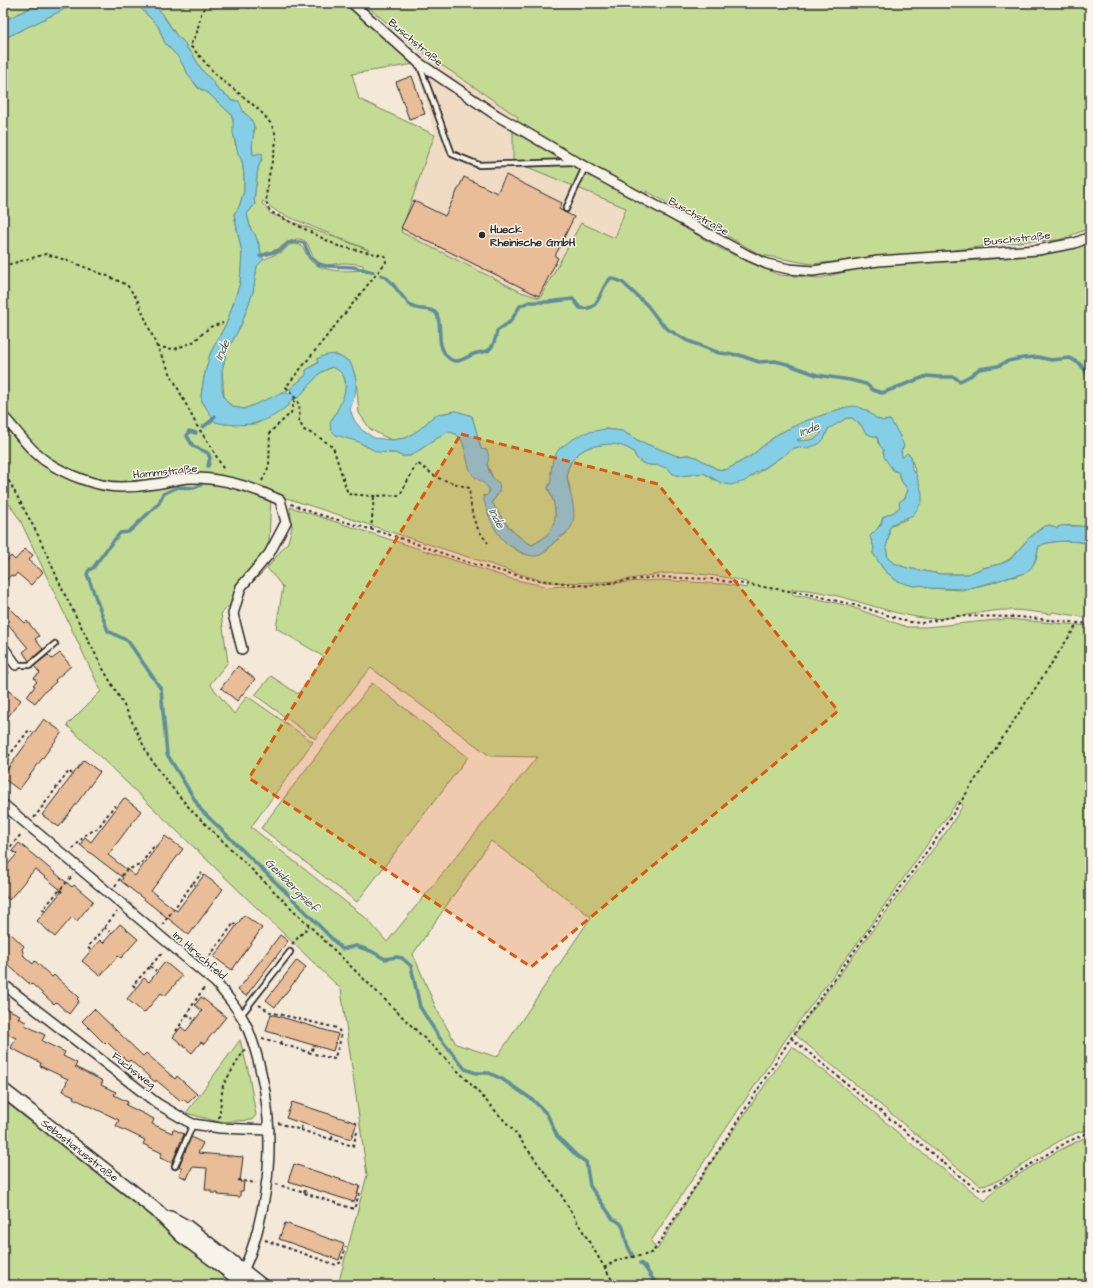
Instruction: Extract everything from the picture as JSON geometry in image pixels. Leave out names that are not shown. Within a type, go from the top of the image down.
[{"type":"main road","name":"Sebastianusstraße","points":[[3,1090],[156,1210],[181,1235],[243,1278],[261,1285]]},
{"type":"street","name":"Buschstraße","points":[[352,3],[419,62],[496,115],[588,169],[747,255],[767,264],[789,269],[813,271],[878,260],[1038,250],[1075,243],[1090,237]]},
{"type":"street","name":"Hammstraße","points":[[3,416],[27,444],[47,462],[81,479],[99,484],[120,487],[188,478],[200,478],[229,482],[258,489],[280,500]]},
{"type":"street","points":[[242,649],[233,614],[241,587],[268,554],[286,522],[280,500]]},
{"type":"street","points":[[3,647],[16,665]]},
{"type":"street","name":"Im Hirschfeld","points":[[3,804],[201,969],[224,992],[241,1015],[252,1038],[262,1072],[269,1120],[267,1183],[256,1237],[243,1278]]},
{"type":"street","name":"Fuchsweg","points":[[3,984],[158,1104],[193,1124],[220,1128],[269,1130]]},
{"type":"lane","points":[[419,62],[452,154],[479,165],[576,162]]},
{"type":"lane","points":[[566,209],[588,169]]},
{"type":"lane","points":[[16,665],[30,665],[55,644]]},
{"type":"lane","points":[[241,1015],[290,952]]},
{"type":"lane","points":[[175,1166],[193,1124]]},
{"type":"path","points":[[208,3],[202,14],[197,32],[190,46],[220,78],[246,98],[272,125],[276,133],[266,203],[271,212],[338,246],[385,256],[386,262],[286,387],[300,407],[299,421],[304,430],[317,436],[332,448],[348,494],[374,496],[400,495],[417,463],[438,478],[469,488],[473,520],[488,543]]},
{"type":"path","points":[[242,3],[244,6],[252,8],[265,3]]},
{"type":"path","points":[[3,266],[46,254],[106,275],[127,285],[137,299],[157,347],[197,426],[213,450],[229,482]]},
{"type":"path","points":[[157,347],[175,350],[194,342],[210,327],[223,323]]},
{"type":"path","points":[[258,489],[269,466],[270,432],[291,413],[294,397]]},
{"type":"path","points":[[3,470],[38,535],[65,595],[102,667],[126,709],[148,755],[169,784],[192,810],[466,1079],[514,1131],[560,1193],[615,1285]]},
{"type":"path","points":[[371,530],[374,496]]},
{"type":"path","points":[[280,500],[314,513],[394,536],[470,563],[531,579],[588,586],[655,577],[711,579],[809,594],[862,607],[909,622],[922,623],[957,616],[1019,617],[1090,624]]},
{"type":"path","points":[[604,1268],[613,1262],[645,1256],[653,1252],[791,1038],[941,832],[1078,623]]},
{"type":"path","points":[[3,759],[7,758],[29,730],[32,732]]},
{"type":"path","points":[[7,758],[11,762]]},
{"type":"path","points":[[3,856],[69,771],[72,774]]},
{"type":"path","points":[[67,858],[81,839],[98,829],[114,806],[116,807]]},
{"type":"path","points":[[110,893],[126,870],[141,866],[155,845],[156,846]]},
{"type":"path","points":[[45,911],[43,909],[80,868]]},
{"type":"path","points":[[156,932],[202,873]]},
{"type":"path","points":[[60,890],[64,894]]},
{"type":"path","points":[[90,950],[88,947],[123,905]]},
{"type":"path","points":[[201,969],[234,923],[235,925]]},
{"type":"path","points":[[290,952],[290,946],[309,926]]},
{"type":"path","points":[[104,927],[110,932]]},
{"type":"path","points":[[135,987],[133,985],[170,943]]},
{"type":"path","points":[[150,966],[156,971]]},
{"type":"path","points":[[176,1031],[193,1002],[211,979]]},
{"type":"path","points":[[220,1128],[219,1122],[223,1085],[252,1038],[256,1036],[334,1059],[341,1035],[340,1030],[337,1028],[270,1012],[252,1000]]},
{"type":"path","points":[[187,1014],[193,1019]]},
{"type":"path","points":[[281,1044],[283,1038]]},
{"type":"path","points":[[791,1038],[977,1189],[985,1190],[998,1184],[1067,1142],[1090,1132]]},
{"type":"path","points":[[311,1053],[313,1047]]},
{"type":"path","points":[[269,1120],[353,1146],[357,1132]]},
{"type":"path","points":[[301,1129],[302,1125]]},
{"type":"path","points":[[332,1139],[333,1135]]},
{"type":"path","points":[[238,1180],[267,1183],[354,1209],[360,1192]]},
{"type":"path","points":[[304,1193],[306,1188]]},
{"type":"path","points":[[334,1202],[335,1198]]},
{"type":"path","points":[[256,1237],[336,1265],[341,1262],[346,1246]]},
{"type":"path","points":[[292,1250],[294,1246]]},
{"type":"path","points":[[318,1259],[320,1255]]},
{"type":"highlighted area","points":[[461,434],[658,484],[838,711],[531,967],[249,778]]},
{"type":"shaded area","points":[[421,51],[518,117],[513,130],[513,161],[626,208],[615,238],[581,223],[541,298],[521,292],[401,232],[427,154],[435,135],[415,64]]},
{"type":"green space","points":[[3,3],[41,3],[3,21]]},
{"type":"green space","points":[[77,3],[136,3],[158,26],[165,43],[179,58],[198,88],[208,93],[231,114],[233,119],[235,143],[242,161],[244,174],[244,191],[239,207],[234,214],[242,253],[240,283],[227,322],[210,354],[201,396],[204,405],[224,424],[256,424],[289,405],[290,401],[320,373],[332,367],[339,371],[345,382],[344,397],[341,405],[333,417],[343,437],[351,438],[367,447],[402,456],[410,456],[447,432],[456,435],[460,438],[464,446],[470,467],[475,477],[485,483],[489,489],[489,493],[486,496],[483,496],[506,543],[523,554],[546,552],[554,542],[567,533],[571,500],[567,477],[568,469],[573,459],[587,448],[603,444],[620,445],[633,451],[641,462],[663,467],[668,469],[673,474],[680,476],[704,473],[714,480],[752,477],[794,448],[807,448],[824,439],[828,429],[846,418],[852,418],[861,425],[865,432],[877,437],[878,443],[884,449],[883,453],[893,470],[898,472],[902,482],[908,490],[900,507],[894,512],[883,517],[871,540],[874,548],[873,553],[884,570],[897,581],[914,586],[922,585],[929,588],[962,590],[992,583],[1005,578],[1018,576],[1031,568],[1036,560],[1039,546],[1057,541],[1089,543],[1090,540],[1090,618],[1053,612],[1051,614],[1000,610],[949,618],[931,619],[890,611],[825,593],[792,589],[793,595],[805,596],[849,606],[907,627],[926,627],[1006,619],[1090,626],[1090,1129],[1081,1131],[1063,1139],[997,1181],[986,1185],[980,1185],[945,1158],[795,1034],[949,828],[963,805],[958,801],[864,934],[786,1039],[651,1241],[657,1250],[710,1164],[792,1046],[837,1081],[916,1148],[985,1201],[998,1187],[1056,1152],[1090,1135],[1090,1285],[338,1285],[367,1175],[341,989],[67,725],[101,691],[20,520],[3,495],[3,39]],"holes":[[[271,493],[545,582],[605,582],[656,574],[681,573],[718,576],[749,583],[747,588],[724,584],[659,580],[549,587],[512,579],[290,507],[292,527],[288,542],[268,567]],[[267,568],[283,587],[276,628],[324,657],[298,694],[271,676],[255,695],[315,739],[371,668],[490,756],[537,757],[387,942],[366,918],[251,827],[313,742],[247,696],[234,714],[210,684],[228,662],[221,614]],[[491,841],[591,917],[497,1057],[456,1044],[436,1008],[413,954]]]},
{"type":"green space","points":[[153,3],[348,3],[415,64],[352,74],[359,99],[435,135],[401,232],[521,292],[540,298],[581,223],[615,238],[626,208],[513,161],[513,130],[518,117],[421,51],[363,3],[1090,3],[1090,228],[1059,240],[1028,241],[930,253],[812,264],[761,255],[646,191],[651,208],[723,250],[779,275],[820,278],[877,264],[966,261],[1041,255],[1090,241],[1090,528],[1069,525],[1058,527],[1057,529],[1050,525],[1045,526],[1028,539],[1010,559],[1000,564],[983,568],[968,574],[940,574],[907,568],[894,563],[888,559],[886,547],[889,529],[892,525],[907,519],[920,486],[911,456],[905,455],[902,458],[900,436],[890,420],[883,421],[876,418],[866,410],[843,408],[803,422],[778,434],[752,455],[726,470],[717,469],[696,457],[688,455],[677,456],[639,441],[622,431],[605,429],[551,471],[552,481],[548,488],[554,506],[555,521],[548,534],[532,545],[514,532],[500,515],[492,502],[499,493],[481,449],[472,416],[456,411],[435,415],[420,429],[406,438],[392,440],[370,429],[359,413],[356,378],[350,362],[335,354],[312,366],[306,375],[290,389],[244,409],[234,407],[228,403],[224,397],[222,370],[227,351],[241,325],[253,292],[257,266],[263,260],[281,253],[289,245],[294,244],[302,247],[312,262],[323,268],[330,270],[350,271],[363,270],[363,265],[346,263],[327,265],[322,264],[314,258],[305,241],[298,239],[291,241],[275,250],[263,254],[261,252],[258,241],[251,230],[247,214],[255,204],[254,200],[258,168],[262,159],[258,154],[253,155],[252,141],[255,128],[250,118],[244,113],[236,101],[231,101],[229,97],[218,90],[202,70],[191,52],[187,49],[185,43],[177,36],[162,13]],"holes":[[[263,201],[279,213],[369,250],[271,214],[262,203]]]},
{"type":"green space","points":[[821,432],[819,436],[814,439],[797,440],[807,435]]},
{"type":"green space","points":[[372,683],[468,757],[357,902],[261,828]]},
{"type":"green space","points":[[240,1040],[248,1070],[256,1115],[252,1120],[219,1122],[186,1113]]},
{"type":"green space","points":[[3,1100],[239,1285],[3,1285]]},
{"type":"water","points":[[41,3],[77,3],[3,39],[3,21]]},
{"type":"water","name":"Inde","points":[[136,3],[153,3],[177,36],[185,43],[187,49],[191,52],[202,70],[218,90],[229,97],[231,101],[239,101],[244,113],[249,117],[254,126],[252,149],[253,155],[260,153],[263,154],[258,168],[254,200],[255,204],[247,214],[251,230],[255,234],[263,254],[263,260],[257,266],[253,292],[241,325],[227,351],[222,370],[222,389],[224,397],[228,403],[234,407],[244,409],[282,393],[291,392],[290,389],[306,375],[306,370],[318,363],[317,359],[326,355],[334,355],[350,362],[356,380],[356,391],[350,409],[354,420],[362,430],[374,438],[392,440],[406,438],[420,429],[435,415],[456,411],[472,416],[481,449],[487,450],[487,465],[489,470],[492,477],[499,483],[499,491],[492,502],[509,527],[519,537],[532,545],[548,534],[555,521],[554,505],[548,488],[551,481],[553,459],[559,449],[584,433],[605,429],[622,431],[639,441],[677,456],[688,455],[696,457],[717,469],[726,470],[751,456],[778,434],[803,422],[853,406],[866,410],[876,418],[883,421],[890,420],[900,436],[904,446],[901,451],[902,458],[907,453],[911,456],[912,470],[916,474],[922,493],[922,502],[913,515],[892,524],[889,529],[886,547],[888,559],[894,563],[907,568],[940,574],[968,574],[1010,560],[1028,539],[1045,526],[1050,525],[1057,529],[1062,526],[1081,526],[1090,528],[1090,543],[1064,541],[1051,542],[1039,546],[1031,568],[1025,573],[967,589],[929,588],[922,585],[914,586],[897,581],[884,570],[873,553],[874,548],[870,536],[881,525],[883,517],[894,512],[900,507],[899,502],[905,498],[908,490],[902,482],[898,472],[893,470],[884,457],[883,449],[880,446],[877,437],[865,432],[861,425],[852,418],[847,418],[828,429],[824,439],[819,444],[807,448],[794,448],[745,481],[730,485],[721,483],[704,473],[680,476],[673,474],[668,469],[663,467],[642,462],[637,458],[633,451],[615,444],[606,444],[585,449],[576,456],[567,471],[574,509],[571,527],[544,552],[540,555],[534,556],[522,553],[508,544],[497,532],[488,514],[483,495],[486,496],[489,493],[489,489],[472,474],[462,441],[459,436],[454,433],[447,432],[410,456],[402,456],[395,453],[377,452],[359,442],[336,435],[331,430],[330,423],[338,409],[346,385],[344,377],[340,371],[331,367],[320,373],[298,398],[295,397],[285,408],[269,418],[252,424],[243,425],[215,422],[202,401],[201,396],[210,354],[227,322],[240,283],[242,253],[234,214],[239,207],[244,191],[244,174],[242,161],[238,153],[233,133],[233,119],[231,114],[208,93],[199,88],[189,76],[179,58],[165,43],[158,26]],"holes":[[[821,432],[821,434],[811,440],[797,440],[807,435]]]},
{"type":"building","points":[[412,76],[425,114],[409,119],[396,82]]},
{"type":"building","name":"Hueck Rheinische GmbH","points":[[506,175],[562,203],[559,209],[574,217],[555,256],[558,258],[539,296],[401,228],[414,201],[445,216],[464,177],[497,193]]},
{"type":"building","points":[[25,549],[33,555],[29,560],[43,572],[31,585],[17,573],[14,577],[11,575],[3,584],[3,565],[11,556],[15,560]]},
{"type":"building","points":[[3,601],[25,623],[27,621],[39,636],[35,639],[43,649],[29,661],[23,652],[28,648],[3,618]]},
{"type":"building","points":[[60,653],[71,666],[55,680],[56,682],[42,694],[35,703],[27,697],[35,686],[33,685],[37,682],[34,678],[40,673],[34,666],[48,655],[52,659]]},
{"type":"building","points":[[238,666],[255,679],[237,701],[221,688]]},
{"type":"building","points":[[3,687],[21,700],[3,723]]},
{"type":"building","points":[[44,719],[62,732],[19,790],[3,778],[3,766],[7,770]]},
{"type":"building","points":[[84,760],[100,772],[59,827],[42,815]]},
{"type":"building","points":[[124,798],[141,811],[108,855],[135,876],[165,836],[183,849],[151,891],[177,911],[204,875],[223,889],[189,935],[121,881],[123,878],[80,845],[85,837],[91,842]]},
{"type":"building","points":[[19,843],[72,887],[74,885],[93,901],[77,921],[72,917],[55,937],[37,921],[62,891],[35,869],[9,900],[3,894],[3,870],[17,854],[12,851]]},
{"type":"building","points":[[244,915],[262,928],[232,970],[214,957]]},
{"type":"building","points":[[120,924],[138,939],[121,958],[118,956],[100,976],[82,961],[100,940],[103,943]]},
{"type":"building","points":[[3,929],[8,934],[9,932],[24,946],[22,949],[24,956],[33,964],[35,961],[52,977],[54,975],[79,997],[77,999],[79,1001],[69,1014],[56,1002],[54,1004],[8,965],[3,970]]},
{"type":"building","points":[[280,935],[288,941],[246,996],[238,990]]},
{"type":"building","points":[[297,960],[306,967],[275,1007],[266,1000]]},
{"type":"building","points":[[165,962],[182,976],[165,996],[161,993],[144,1013],[127,999],[144,978],[149,982]]},
{"type":"building","points":[[201,997],[226,1017],[204,1044],[201,1042],[192,1053],[173,1037],[181,1027],[186,1031],[202,1011],[195,1005]]},
{"type":"building","points":[[3,1007],[20,1015],[18,1018],[26,1022],[25,1025],[45,1035],[42,1041],[65,1052],[63,1056],[77,1063],[75,1067],[103,1081],[101,1085],[116,1092],[114,1095],[128,1102],[126,1105],[154,1119],[152,1124],[172,1133],[173,1129],[184,1134],[172,1163],[160,1158],[162,1153],[143,1144],[145,1140],[116,1126],[119,1120],[73,1098],[74,1096],[63,1091],[68,1079],[40,1066],[41,1063],[11,1048],[16,1038],[3,1032]]},
{"type":"building","points":[[94,1009],[143,1056],[146,1053],[175,1079],[177,1076],[197,1094],[188,1103],[183,1099],[181,1101],[156,1080],[155,1082],[130,1060],[128,1062],[107,1042],[105,1044],[82,1021]]},
{"type":"building","points":[[271,1014],[338,1034],[333,1051],[266,1031]]},
{"type":"building","points":[[292,1102],[357,1123],[351,1139],[286,1118]]},
{"type":"building","points":[[191,1137],[203,1143],[198,1153],[243,1157],[240,1182],[244,1182],[243,1191],[240,1191],[240,1197],[218,1195],[218,1193],[211,1193],[211,1190],[205,1190],[207,1168],[192,1167],[187,1179],[179,1175],[182,1168],[179,1166]]},
{"type":"building","points":[[294,1164],[360,1186],[354,1202],[288,1181]]},
{"type":"building","points":[[285,1223],[344,1244],[339,1260],[279,1239]]},
{"type":"waterway","points":[[260,256],[281,250],[288,243],[299,242],[304,243],[310,257],[318,264],[326,266],[353,267],[373,272]]},
{"type":"waterway","points":[[381,275],[389,280],[413,307],[431,310],[436,313],[439,322],[442,349],[453,361],[461,360],[477,353],[489,350],[493,344],[497,331],[510,322],[520,306],[529,302],[547,302],[573,299],[580,308],[587,308],[596,303],[604,287],[611,278],[622,282],[647,305],[660,322],[669,330],[686,340],[719,353],[739,355],[759,362],[775,361],[817,375],[866,384],[873,390],[882,393],[927,376],[954,377],[960,381],[979,369],[998,366],[1008,361],[1023,358],[1038,357],[1051,360],[1070,358],[1080,364],[1090,377]]},
{"type":"waterway","name":"Geisbergsief","points":[[203,427],[215,416]]},
{"type":"waterway","name":"Geisbergsief","points":[[196,433],[189,431],[187,436],[193,446],[208,453],[210,458],[208,466]]},
{"type":"waterway","name":"Geisbergsief","points":[[201,485],[194,488],[178,487],[163,494],[159,503],[132,529],[128,532],[120,533],[87,574],[108,631],[128,641],[161,689],[167,754],[201,810],[342,949],[356,946],[371,951],[385,959],[396,957],[402,958],[411,966],[420,1007],[439,1037],[465,1069],[476,1073],[489,1073],[502,1079],[533,1100],[547,1114],[557,1136],[577,1156],[586,1162],[590,1186],[613,1219],[622,1225],[627,1244],[633,1256]]},
{"type":"waterway","points":[[640,1263],[644,1266],[657,1285]]},
{"type":"place","name":"Hueck Rheinische GmbH","points":[[482,235]]}]
